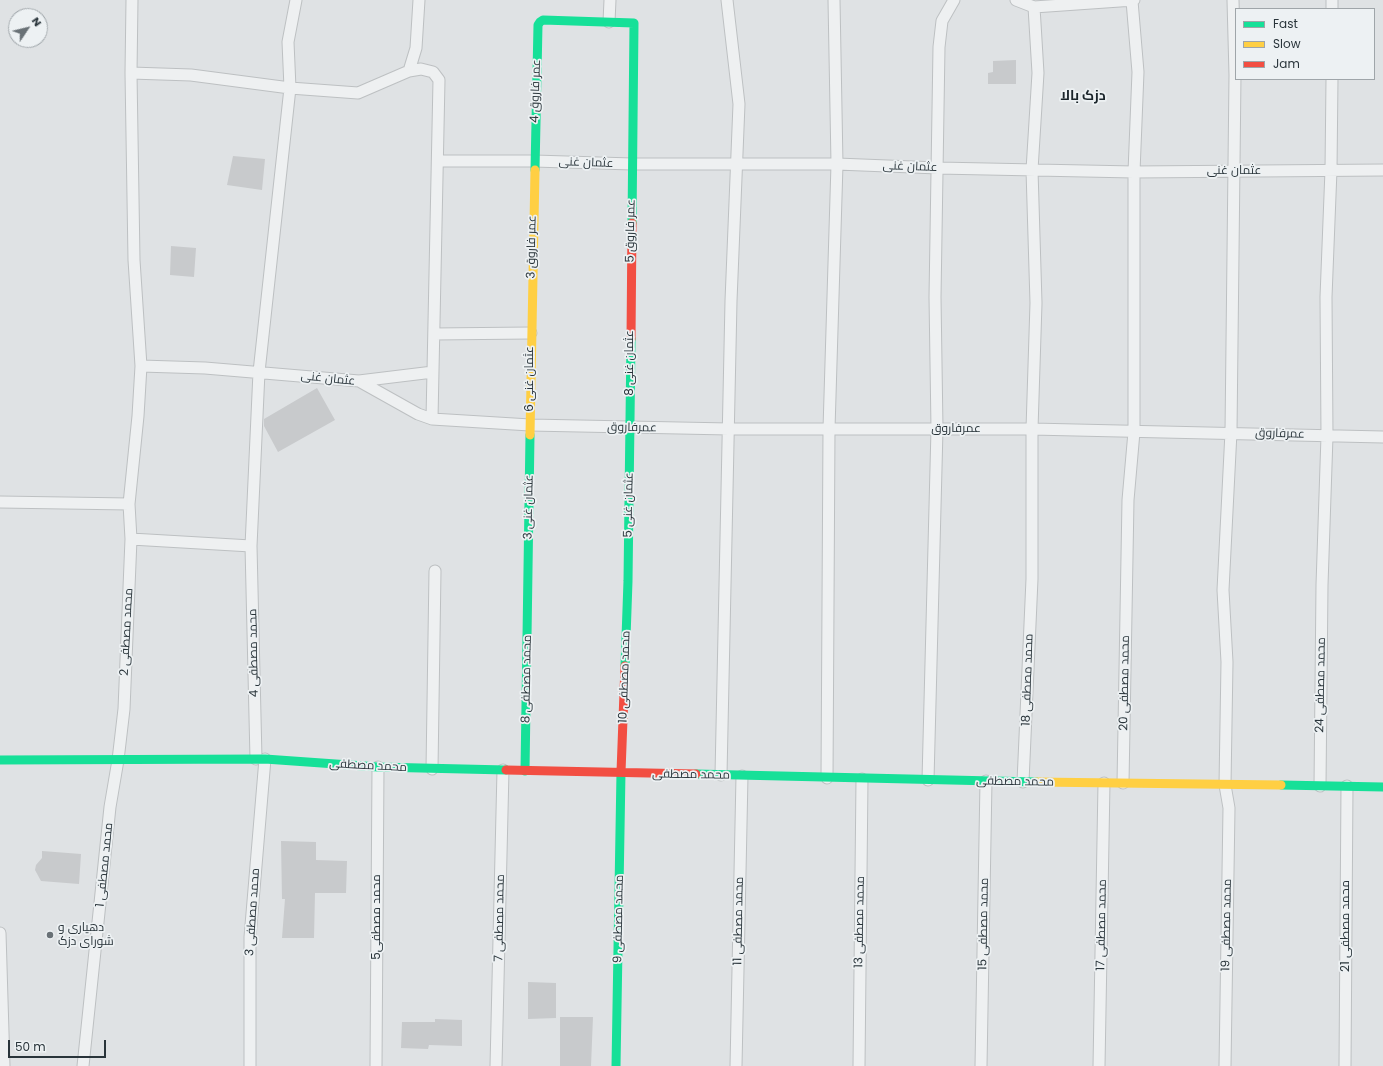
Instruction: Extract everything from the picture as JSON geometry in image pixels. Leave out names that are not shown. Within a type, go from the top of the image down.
[{"type":"street","name":"محمد مصطفی 2","points":[[118,760],[124,709],[131,539],[129,504],[138,416],[141,366],[134,260],[131,73],[132,0]]},
{"type":"street","name":"محمد مصطفی 4","points":[[260,759],[251,546],[259,372],[277,222],[290,88],[288,42],[296,0]]},
{"type":"street","points":[[409,71],[416,48],[419,0]]},
{"type":"street","points":[[609,22],[610,0]]},
{"type":"street","points":[[721,775],[726,596],[731,301],[739,104],[727,0]]},
{"type":"street","points":[[827,778],[829,429],[832,299],[838,164],[835,0]]},
{"type":"street","points":[[928,780],[931,597],[937,429],[934,298],[938,168],[939,47],[942,21],[954,0]]},
{"type":"street","points":[[1016,0],[1034,7],[1078,2],[1133,1]]},
{"type":"street","name":"محمد مصطفی 19","points":[[1225,1066],[1229,808],[1225,785],[1227,662],[1223,590],[1231,432],[1231,302],[1235,75],[1233,0]]},
{"type":"street","name":"محمد مصطفی 20","points":[[1123,783],[1128,500],[1134,432],[1134,172],[1138,72],[1133,1]]},
{"type":"street","name":"محمد مصطفی 18","points":[[1023,782],[1032,579],[1032,429],[1036,303],[1032,170],[1038,73],[1034,7]]},
{"type":"street","name":"عمر فاروق 4","points":[[534,161],[540,22],[609,22]]},
{"type":"street","name":"عمر فاروق 5","points":[[609,22],[634,23],[630,298]]},
{"type":"street","points":[[131,73],[191,75],[290,88],[358,93],[409,71],[421,69],[432,72],[439,80],[432,419]]},
{"type":"street","name":"محمد مصطفی 24","points":[[1320,786],[1322,585],[1327,436],[1326,297],[1331,170],[1332,83]]},
{"type":"street","name":"عثمان غنی","points":[[438,161],[534,161],[632,164],[838,164],[938,168],[1134,172],[1383,170]]},
{"type":"street","name":"عمر فاروق 3","points":[[530,333],[534,161]]},
{"type":"street","name":"عثمان غنی 8","points":[[630,298],[630,428]]},
{"type":"street","points":[[434,334],[530,333]]},
{"type":"street","name":"عثمان غنی 6","points":[[530,333],[530,425]]},
{"type":"street","name":"عثمان غنی","points":[[141,366],[205,368],[360,381],[418,414],[432,419],[530,425]]},
{"type":"street","points":[[360,381],[433,372]]},
{"type":"street","name":"عمرفاروق","points":[[530,425],[729,429],[1032,429],[1134,432],[1231,432],[1383,437]]},
{"type":"street","name":"عثمان غنی 3","points":[[528,588],[530,425]]},
{"type":"street","name":"عثمان غنی 5","points":[[628,581],[630,428]]},
{"type":"street","points":[[0,502],[129,504]]},
{"type":"street","points":[[131,539],[251,546]]},
{"type":"street","points":[[432,769],[435,571]]},
{"type":"street","name":"محمد مصطفی 10","points":[[621,773],[628,581]]},
{"type":"street","name":"محمد مصطفی 8","points":[[525,771],[528,588]]},
{"type":"street","name":"محمد مصطفی","points":[[0,760],[260,759],[432,769],[862,779],[1383,787]]},
{"type":"street","name":"محمد مصطفی 3","points":[[250,1066],[250,937],[260,759]]},
{"type":"street","name":"محمد مصطفی 1","points":[[83,1066],[110,807],[118,760]]},
{"type":"street","name":"محمد مصطفی5","points":[[376,1066],[378,767]]},
{"type":"street","name":"محمد مصطفی 7","points":[[496,1066],[503,770]]},
{"type":"street","name":"محمد مصطفی 9","points":[[616,1066],[621,773]]},
{"type":"street","name":"محمد مصطفی 11","points":[[736,1066],[742,776]]},
{"type":"street","name":"محمد مصطفی 13","points":[[859,1066],[862,779]]},
{"type":"street","name":"محمد مصطفی 15","points":[[982,1066],[986,781]]},
{"type":"street","name":"محمد مصطفی 17","points":[[1099,1066],[1104,783]]},
{"type":"street","name":"محمد مصطفی 21","points":[[1345,1066],[1347,786]]},
{"type":"street","points":[[0,933],[4,1066]]},
{"type":"building","points":[[1016,60],[1016,84],[988,84],[988,73],[993,72],[993,61]]},
{"type":"building","points":[[233,156],[265,159],[262,190],[227,185]]},
{"type":"building","points":[[171,246],[196,248],[194,277],[170,275]]},
{"type":"building","points":[[317,388],[335,420],[278,452],[264,426],[264,419]]},
{"type":"building","points":[[281,841],[316,842],[316,860],[347,861],[346,893],[315,893],[314,938],[282,938],[285,899],[282,899]]},
{"type":"building","points":[[42,851],[81,854],[79,884],[41,881],[35,870],[36,865],[42,858]]},
{"type":"building","points":[[528,982],[556,983],[556,1018],[528,1019]]},
{"type":"building","points":[[560,1017],[593,1017],[591,1066],[560,1066]]},
{"type":"building","points":[[435,1019],[462,1020],[462,1046],[429,1045],[428,1049],[401,1048],[402,1022],[435,1022]]},
{"type":"traffic: fast","points":[[535,170],[538,25],[540,22],[543,20],[634,23],[632,223]]},
{"type":"traffic: fast","points":[[625,666],[628,581],[631,339]]},
{"type":"traffic: fast","points":[[525,771],[530,435]]},
{"type":"traffic: fast","points":[[0,760],[265,759],[378,767],[506,770]]},
{"type":"traffic: fast","points":[[616,1066],[621,772]]},
{"type":"traffic: fast","points":[[696,774],[1036,782]]},
{"type":"traffic: fast","points":[[1281,785],[1383,787]]},
{"type":"traffic: slow","points":[[530,435],[535,170]]},
{"type":"traffic: slow","points":[[1036,782],[1281,785]]},
{"type":"traffic: jam","points":[[631,339],[632,223]]},
{"type":"traffic: jam","points":[[621,772],[625,666]]},
{"type":"traffic: jam","points":[[506,770],[696,774]]},
{"type":"place","name":"دهیاری و شورای دزک","points":[[50,935]]},
{"type":"district","name":"دزک بالا","points":[[1083,96]]}]
